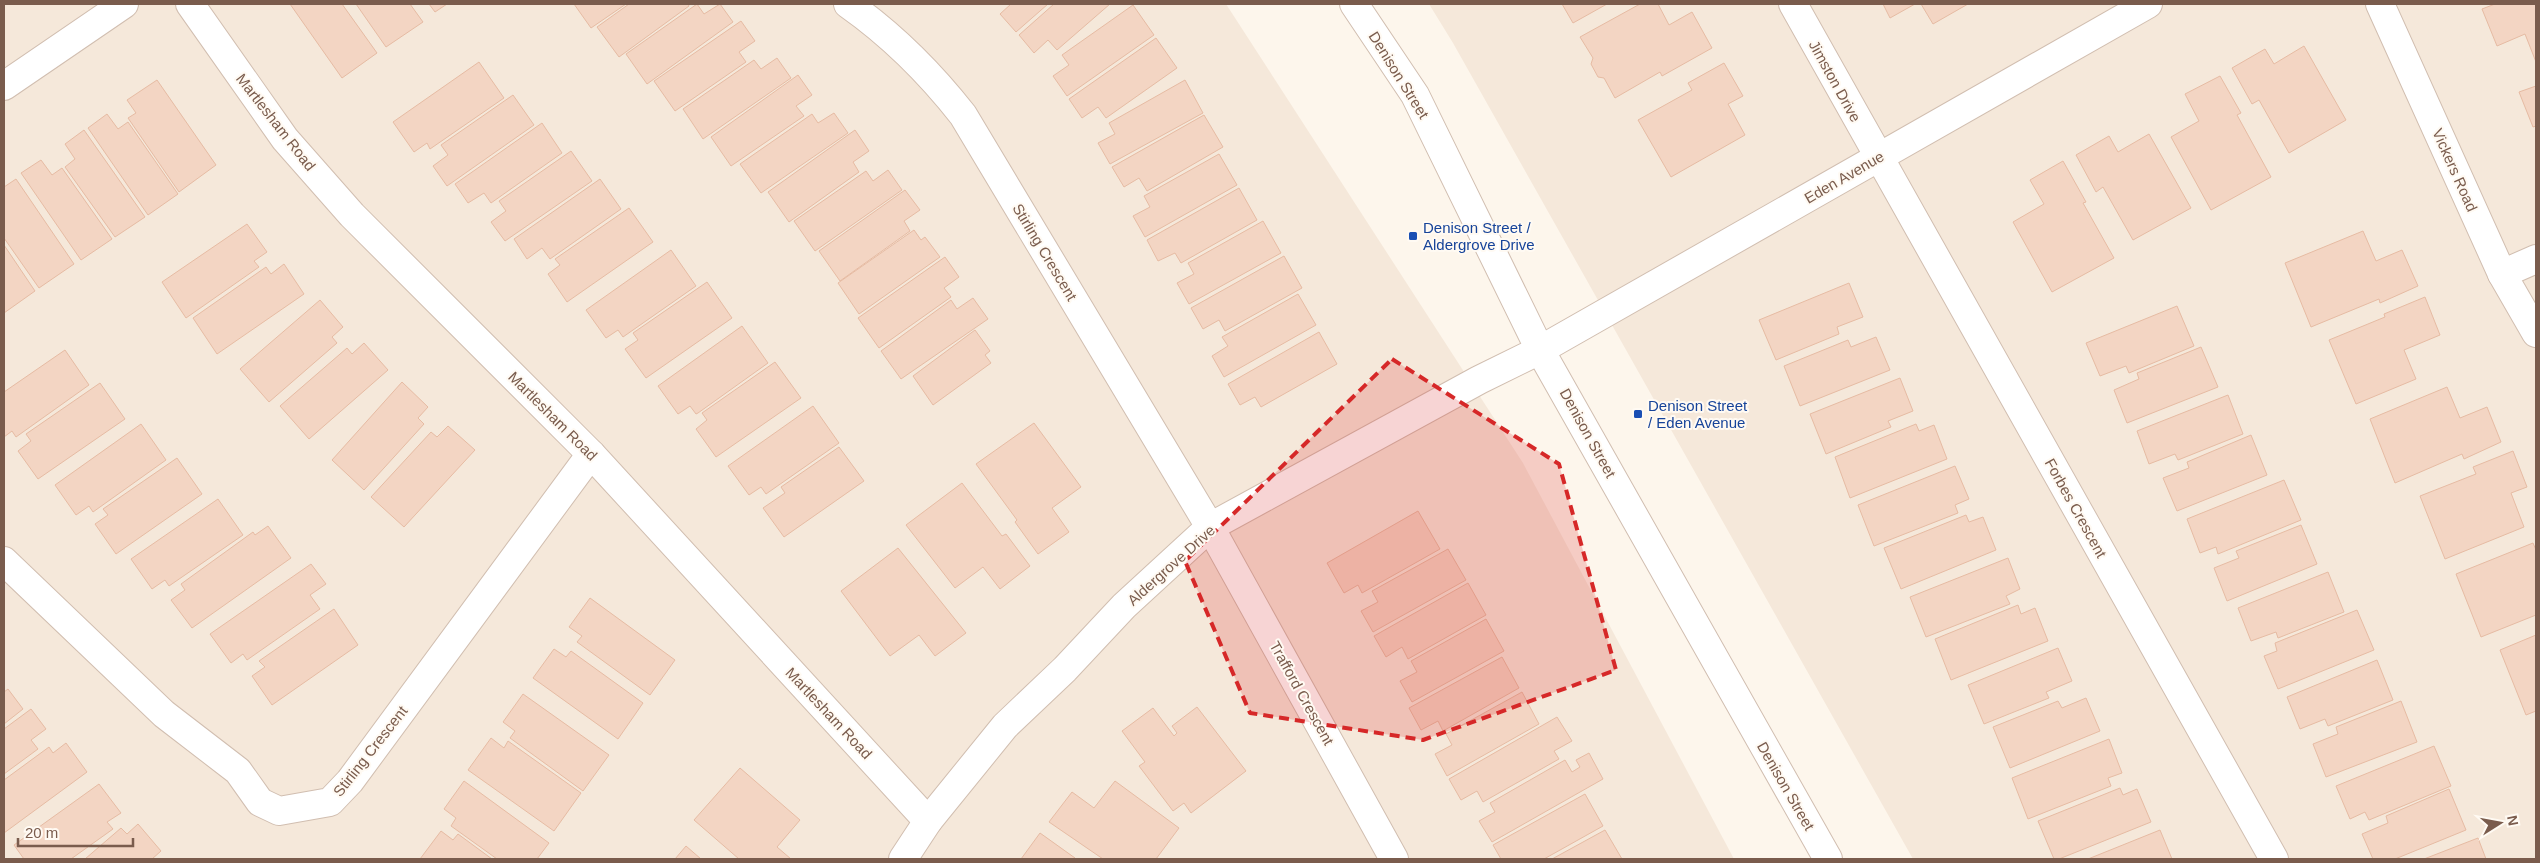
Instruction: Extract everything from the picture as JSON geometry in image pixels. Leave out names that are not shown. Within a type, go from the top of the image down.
[{"type":"street","points":[[4,86],[124,4]]},
{"type":"street","name":"Martlesham Road","points":[[190,4],[232,67],[285,139],[352,215],[591,454],[928,820]]},
{"type":"street","name":"Stirling Crescent","points":[[848,4],[872,22],[934,79],[963,115],[1210,527]]},
{"type":"street","name":"Denison Street","points":[[1354,4],[1415,95],[1540,350],[1828,859]]},
{"type":"street","name":"Jimston Drive","points":[[1793,4],[1878,157]]},
{"type":"street","name":"Eden Avenue","points":[[1540,350],[2148,4]]},
{"type":"street","name":"Vickers Road","points":[[2380,4],[2502,274],[2536,333]]},
{"type":"street","name":"Forbes Crescent","points":[[1878,157],[2274,859]]},
{"type":"street","points":[[2502,274],[2536,259]]},
{"type":"street","name":"Aldergrove Drive","points":[[903,859],[928,820],[1005,726],[1065,669],[1124,606],[1210,527],[1479,380],[1540,350]]},
{"type":"street","name":"Stirling Crescent","points":[[4,561],[164,714],[238,771],[260,802],[279,811],[330,802],[350,781],[591,454]]},
{"type":"street","name":"Trafford Crescent","points":[[1210,527],[1394,859]]},
{"type":"highlighted area","points":[[1392,359],[1559,464],[1616,670],[1423,740],[1250,713],[1185,561]]},
{"type":"shaded area","points":[[4,4],[1226,4],[1523,463],[1734,859],[4,859]]},
{"type":"shaded area","points":[[1429,4],[2536,4],[2536,859],[1913,859],[1453,43]]},
{"type":"building","points":[[290,4],[342,4],[377,53],[342,78]]},
{"type":"building","points":[[356,4],[410,4],[423,22],[386,47]]},
{"type":"building","points":[[429,4],[447,4],[435,12]]},
{"type":"building","points":[[574,4],[626,4],[591,28]]},
{"type":"building","points":[[629,4],[688,4],[689,6],[619,57],[597,27]]},
{"type":"building","points":[[697,4],[704,14],[720,4],[733,22],[647,84],[626,54]]},
{"type":"building","points":[[1011,4],[1048,4],[1016,32],[1000,14]]},
{"type":"building","points":[[1054,4],[1110,4],[1057,50],[1048,40],[1034,53],[1019,35]]},
{"type":"building","points":[[1562,4],[1607,4],[1573,23]]},
{"type":"building","points":[[1640,4],[1658,4],[1669,25],[1692,12],[1712,48],[1662,76],[1660,72],[1615,98],[1604,78],[1598,77],[1591,64],[1593,58],[1580,37]]},
{"type":"building","points":[[1883,4],[1915,4],[1890,18]]},
{"type":"building","points":[[1921,4],[1968,4],[1933,24]]},
{"type":"building","points":[[2495,4],[2536,4],[2536,62],[2525,34],[2497,46],[2482,9]]},
{"type":"building","points":[[1133,5],[1154,35],[1067,96],[1053,76],[1069,65],[1062,55]]},
{"type":"building","points":[[741,21],[755,41],[739,52],[746,62],[675,111],[654,81]]},
{"type":"building","points":[[1156,38],[1177,68],[1106,118],[1098,107],[1082,118],[1069,99]]},
{"type":"building","points":[[2304,46],[2346,120],[2289,153],[2259,100],[2252,104],[2232,68],[2265,49],[2274,64]]},
{"type":"building","points":[[777,58],[791,78],[703,139],[683,109],[754,60],[761,69]]},
{"type":"building","points":[[479,62],[504,98],[430,149],[427,143],[414,152],[393,122]]},
{"type":"building","points":[[1724,63],[1743,96],[1728,104],[1745,135],[1671,177],[1638,120],[1692,90],[1688,83]]},
{"type":"building","points":[[798,75],[812,95],[796,106],[804,116],[731,166],[711,137]]},
{"type":"building","points":[[2220,76],[2241,113],[2237,115],[2271,177],[2211,210],[2171,137],[2199,121],[2185,94]]},
{"type":"building","points":[[157,80],[216,165],[179,192],[128,118],[136,113],[127,100]]},
{"type":"building","points":[[1185,80],[1203,113],[1110,164],[1098,143],[1115,134],[1109,123]]},
{"type":"building","points":[[2536,86],[2536,126],[2533,127],[2519,92]]},
{"type":"building","points":[[513,95],[534,125],[447,186],[433,166],[448,155],[441,145]]},
{"type":"building","points":[[834,113],[848,133],[761,193],[740,164],[812,114],[818,123]]},
{"type":"building","points":[[107,114],[118,129],[128,122],[178,194],[148,215],[88,128]]},
{"type":"building","points":[[1204,115],[1223,147],[1147,191],[1139,178],[1124,187],[1112,167]]},
{"type":"building","points":[[542,123],[562,153],[491,203],[484,193],[468,203],[455,184]]},
{"type":"building","points":[[84,130],[145,217],[115,237],[65,167],[75,159],[65,144]]},
{"type":"building","points":[[855,130],[869,151],[853,162],[859,172],[789,222],[768,192]]},
{"type":"building","points":[[2149,134],[2191,208],[2133,240],[2103,187],[2096,192],[2076,155],[2109,136],[2118,152]]},
{"type":"building","points":[[571,151],[592,181],[505,241],[491,222],[506,211],[499,201]]},
{"type":"building","points":[[1219,154],[1237,185],[1145,237],[1133,216],[1150,207],[1144,196]]},
{"type":"building","points":[[41,160],[52,175],[62,168],[112,239],[81,260],[21,173]]},
{"type":"building","points":[[2063,161],[2086,202],[2083,203],[2114,258],[2052,292],[2013,222],[2044,204],[2030,180]]},
{"type":"building","points":[[888,170],[902,190],[815,251],[794,221],[866,171],[873,181]]},
{"type":"building","points":[[16,179],[74,264],[39,288],[4,238],[4,187]]},
{"type":"building","points":[[600,179],[621,209],[550,259],[542,248],[527,259],[514,239]]},
{"type":"building","points":[[1239,188],[1257,220],[1181,263],[1175,253],[1158,261],[1147,240]]},
{"type":"building","points":[[905,190],[920,210],[904,221],[910,231],[840,281],[819,251]]},
{"type":"building","points":[[629,208],[653,242],[567,302],[548,274],[560,265],[555,259]]},
{"type":"building","points":[[1263,221],[1281,253],[1189,304],[1177,283],[1194,274],[1188,263]]},
{"type":"building","points":[[247,224],[267,252],[254,261],[259,267],[186,318],[162,282]]},
{"type":"building","points":[[914,230],[921,240],[925,237],[940,257],[859,314],[838,283]]},
{"type":"building","points":[[2363,231],[2376,261],[2402,250],[2418,286],[2380,303],[2379,299],[2311,327],[2285,263]]},
{"type":"building","points":[[4,245],[35,291],[4,313]]},
{"type":"building","points":[[671,250],[696,286],[623,337],[618,330],[606,338],[586,310]]},
{"type":"building","points":[[1284,256],[1302,288],[1225,331],[1219,320],[1203,329],[1191,308]]},
{"type":"building","points":[[945,257],[959,277],[944,288],[951,297],[879,348],[858,318]]},
{"type":"building","points":[[284,264],[304,294],[217,354],[193,318],[266,267],[271,274]]},
{"type":"building","points":[[707,282],[732,318],[646,378],[625,349],[638,340],[633,333]]},
{"type":"building","points":[[1849,283],[1863,317],[1837,327],[1839,334],[1776,360],[1759,320]]},
{"type":"building","points":[[1298,294],[1316,325],[1224,377],[1212,356],[1228,346],[1222,337]]},
{"type":"building","points":[[2425,297],[2440,335],[2404,350],[2416,379],[2356,404],[2329,340],[2385,317],[2384,314]]},
{"type":"building","points":[[973,298],[988,319],[901,379],[881,351],[951,300],[957,309]]},
{"type":"building","points":[[320,300],[343,327],[332,337],[337,343],[269,402],[240,369]]},
{"type":"building","points":[[2177,306],[2194,346],[2129,373],[2126,366],[2100,376],[2086,343]]},
{"type":"building","points":[[742,326],[768,363],[698,413],[696,414],[690,406],[678,414],[658,386]]},
{"type":"building","points":[[975,330],[990,351],[985,355],[991,363],[933,405],[913,376]]},
{"type":"building","points":[[1319,332],[1337,364],[1261,407],[1255,397],[1240,405],[1228,384]]},
{"type":"building","points":[[1876,337],[1890,370],[1800,406],[1784,366],[1848,340],[1851,347]]},
{"type":"building","points":[[364,343],[388,370],[309,439],[280,406],[347,348],[352,354]]},
{"type":"building","points":[[2201,347],[2218,387],[2127,423],[2114,390],[2139,379],[2137,373]]},
{"type":"building","points":[[65,350],[89,385],[16,437],[12,431],[4,437],[4,392]]},
{"type":"building","points":[[775,362],[801,398],[716,457],[696,429],[707,420],[702,413]]},
{"type":"building","points":[[1900,378],[1913,411],[1888,421],[1891,427],[1826,454],[1810,414]]},
{"type":"building","points":[[402,382],[428,407],[418,418],[424,424],[364,490],[332,460]]},
{"type":"building","points":[[100,383],[125,419],[38,479],[18,451],[31,441],[26,434]]},
{"type":"building","points":[[2447,387],[2460,418],[2487,407],[2501,442],[2464,459],[2462,454],[2395,483],[2370,419]]},
{"type":"building","points":[[2228,395],[2243,434],[2178,460],[2175,454],[2149,464],[2137,431]]},
{"type":"building","points":[[813,406],[839,443],[766,494],[761,487],[749,495],[728,466]]},
{"type":"building","points":[[1034,423],[1081,487],[1052,508],[1069,532],[1038,554],[1015,522],[1017,520],[976,464]]},
{"type":"building","points":[[141,424],[166,460],[93,512],[89,506],[76,515],[55,485]]},
{"type":"building","points":[[1916,424],[1919,431],[1934,425],[1947,459],[1850,498],[1835,457]]},
{"type":"building","points":[[448,426],[475,450],[404,527],[371,497],[431,432],[437,437]]},
{"type":"building","points":[[2251,435],[2267,475],[2177,511],[2163,478],[2189,468],[2187,462]]},
{"type":"building","points":[[839,447],[864,481],[784,537],[763,508],[785,493],[781,487]]},
{"type":"building","points":[[2513,451],[2527,487],[2511,493],[2524,527],[2445,559],[2420,496],[2476,474],[2473,467]]},
{"type":"building","points":[[177,458],[202,494],[116,554],[95,524],[108,515],[103,509]]},
{"type":"building","points":[[1955,466],[1969,499],[1955,505],[1958,513],[1874,546],[1858,505]]},
{"type":"building","points":[[2284,480],[2301,520],[2218,554],[2216,547],[2200,553],[2187,519]]},
{"type":"building","points":[[962,483],[1002,536],[1006,534],[1030,566],[1000,589],[983,567],[955,588],[906,525]]},
{"type":"building","points":[[218,499],[243,535],[169,586],[165,580],[152,589],[131,559]]},
{"type":"building","points":[[1418,511],[1440,549],[1362,593],[1358,585],[1344,593],[1327,563]]},
{"type":"building","points":[[1966,515],[1969,522],[1983,517],[1996,550],[1901,589],[1884,548]]},
{"type":"building","points":[[2301,525],[2317,564],[2227,601],[2214,568],[2239,558],[2236,551]]},
{"type":"building","points":[[268,526],[291,558],[192,628],[171,600],[185,590],[181,584],[253,532],[255,535]]},
{"type":"building","points":[[2533,543],[2536,550],[2536,615],[2481,637],[2456,574]]},
{"type":"building","points":[[898,548],[966,633],[935,656],[919,635],[890,656],[841,591]]},
{"type":"building","points":[[1448,549],[1466,580],[1373,632],[1361,611],[1378,602],[1372,591]]},
{"type":"building","points":[[2008,558],[2020,589],[2006,596],[2010,604],[1926,637],[1910,597]]},
{"type":"building","points":[[311,564],[326,584],[310,595],[320,609],[247,660],[243,654],[231,663],[210,634]]},
{"type":"building","points":[[2328,572],[2344,612],[2278,638],[2276,632],[2251,641],[2238,608]]},
{"type":"building","points":[[1468,583],[1486,615],[1408,659],[1402,647],[1386,657],[1374,636]]},
{"type":"building","points":[[590,598],[675,660],[650,695],[577,642],[582,636],[569,627]]},
{"type":"building","points":[[2018,605],[2021,614],[2035,608],[2048,641],[1951,680],[1935,639]]},
{"type":"building","points":[[334,609],[358,645],[272,705],[252,676],[265,667],[259,661]]},
{"type":"building","points":[[2357,610],[2374,650],[2278,689],[2264,656],[2277,651],[2275,643]]},
{"type":"building","points":[[1486,619],[1504,651],[1412,702],[1400,681],[1417,672],[1411,661]]},
{"type":"building","points":[[2536,635],[2536,711],[2526,715],[2500,650]]},
{"type":"building","points":[[2058,648],[2072,681],[2046,692],[2049,698],[1984,724],[1968,685]]},
{"type":"building","points":[[554,649],[566,657],[571,651],[643,703],[618,739],[533,678]]},
{"type":"building","points":[[1502,657],[1519,688],[1443,731],[1438,721],[1421,730],[1409,708]]},
{"type":"building","points":[[2377,660],[2393,700],[2328,726],[2325,719],[2300,729],[2287,697]]},
{"type":"building","points":[[8,689],[23,709],[4,724],[4,692]]},
{"type":"building","points":[[1522,692],[1539,724],[1447,776],[1435,754],[1452,745],[1446,734]]},
{"type":"building","points":[[523,694],[609,755],[583,791],[510,738],[515,731],[503,722]]},
{"type":"building","points":[[2086,698],[2100,731],[2010,768],[1993,727],[2058,701],[2062,708]]},
{"type":"building","points":[[2401,701],[2417,742],[2326,777],[2313,744],[2338,734],[2336,727]]},
{"type":"building","points":[[1197,707],[1246,771],[1191,813],[1184,803],[1173,811],[1139,766],[1145,762],[1122,731],[1153,708],[1174,736],[1177,733],[1172,726]]},
{"type":"building","points":[[31,709],[46,729],[31,740],[38,749],[4,774],[4,729]]},
{"type":"building","points":[[1557,717],[1572,741],[1554,751],[1559,759],[1483,802],[1477,791],[1461,800],[1449,779]]},
{"type":"building","points":[[491,738],[504,748],[508,741],[581,793],[554,831],[468,770]]},
{"type":"building","points":[[2109,739],[2122,773],[2108,778],[2111,786],[2028,819],[2012,778]]},
{"type":"building","points":[[66,743],[87,772],[4,833],[4,780],[49,747],[53,753]]},
{"type":"building","points":[[2434,746],[2451,786],[2369,820],[2365,812],[2350,819],[2336,786]]},
{"type":"building","points":[[1589,753],[1603,779],[1492,842],[1479,821],[1495,812],[1490,803],[1565,760],[1572,772],[1580,767],[1576,760]]},
{"type":"building","points":[[740,768],[800,820],[777,847],[791,859],[739,859],[694,820]]},
{"type":"building","points":[[464,781],[549,843],[537,859],[497,859],[451,826],[456,818],[444,809]]},
{"type":"building","points":[[1115,781],[1179,828],[1156,859],[1103,859],[1049,822],[1072,792],[1094,808]]},
{"type":"building","points":[[99,784],[121,813],[107,822],[113,829],[71,859],[24,859],[14,845]]},
{"type":"building","points":[[2120,788],[2123,795],[2137,789],[2151,822],[2059,859],[2054,859],[2038,821]]},
{"type":"building","points":[[2449,789],[2466,830],[2395,859],[2373,859],[2362,834],[2388,823],[2386,816]]},
{"type":"building","points":[[1585,794],[1603,826],[1544,859],[1501,859],[1493,845]]},
{"type":"building","points":[[138,824],[161,851],[152,859],[85,859],[121,828],[127,834]]},
{"type":"building","points":[[1605,830],[1622,859],[1552,859]]},
{"type":"building","points":[[2160,830],[2172,859],[2088,859]]},
{"type":"building","points":[[441,831],[453,840],[458,834],[492,859],[420,859]]},
{"type":"building","points":[[1040,833],[1075,858],[1021,859]]},
{"type":"building","points":[[2478,838],[2486,859],[2424,859]]},
{"type":"building","points":[[686,846],[701,859],[675,859]]},
{"type":"place","name":"Denison Street / Aldergrove Drive","points":[[1413,236]]},
{"type":"place","name":"Denison Street / Eden Avenue","points":[[1638,414]]}]
